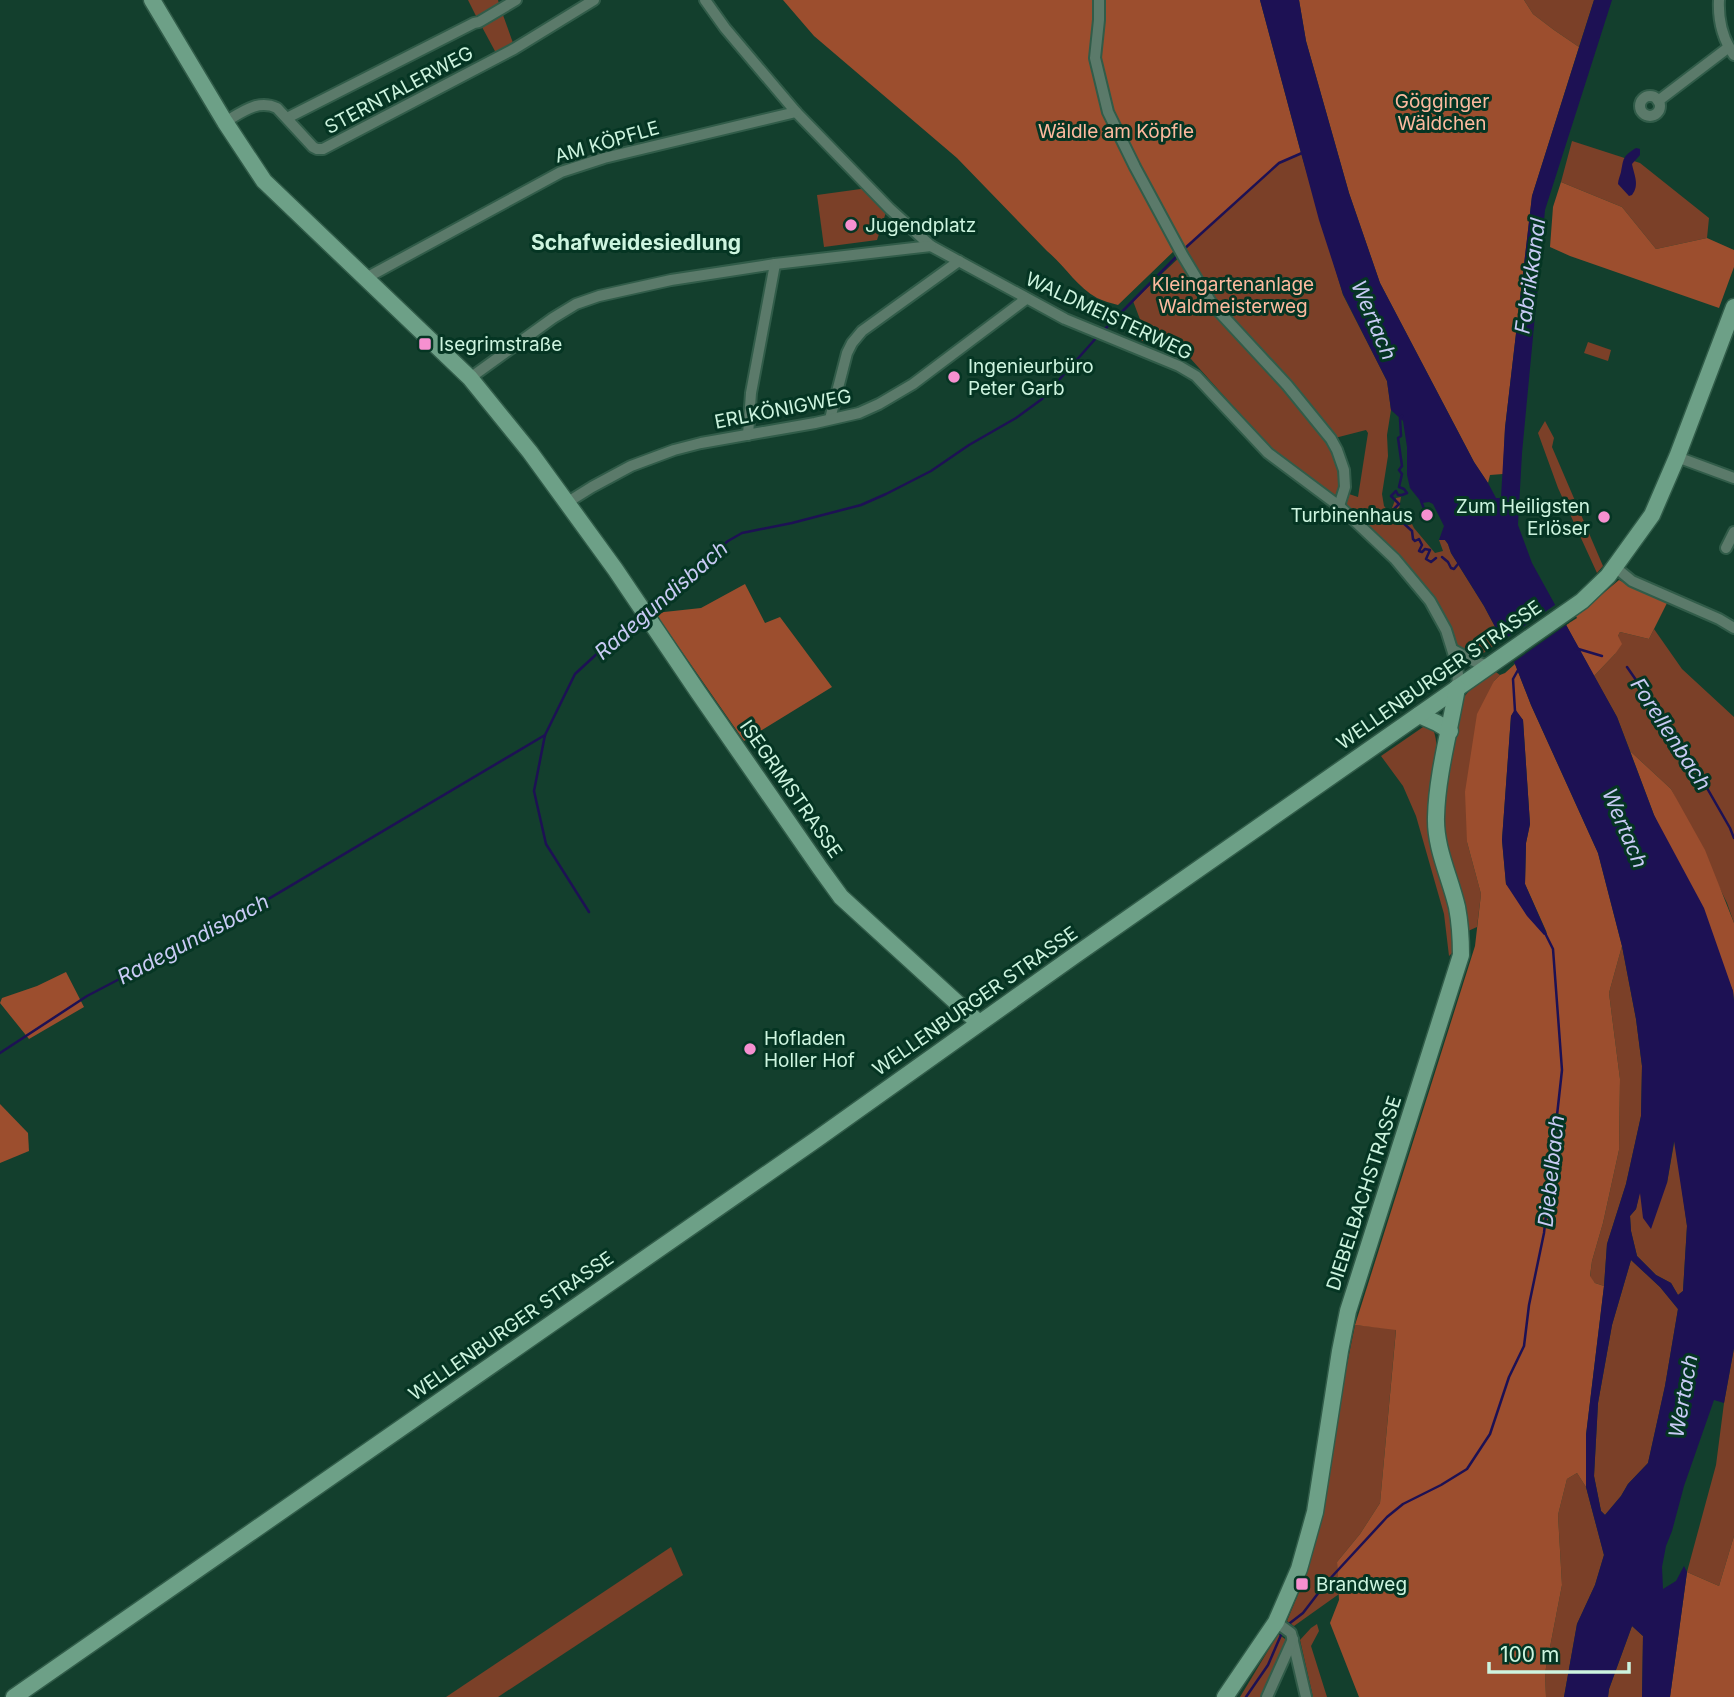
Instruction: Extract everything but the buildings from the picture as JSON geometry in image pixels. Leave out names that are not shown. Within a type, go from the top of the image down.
[{"type":"street","name":"ISEGRIMSTRASSE","points":[[152,0],[225,122],[264,181],[470,378],[530,452],[568,502],[841,897],[979,1023]]},
{"type":"street","points":[[287,118],[463,28],[479,23],[516,0]]},
{"type":"street","name":"STERNTALERWEG","points":[[225,122],[249,108],[265,104],[277,108],[313,147],[323,149],[514,49],[594,0]]},
{"type":"street","name":"WALDMEISTERWEG","points":[[705,0],[796,112],[890,209],[931,246],[1065,319],[1179,366],[1196,376],[1268,453],[1339,506],[1395,559],[1430,601],[1454,650],[1457,688]]},
{"type":"street","points":[[1099,0],[1095,58],[1108,112],[1181,252],[1212,304],[1287,385],[1331,439],[1345,479],[1339,506]]},
{"type":"street","points":[[1658,101],[1731,51],[1723,34],[1719,0]]},
{"type":"street","name":"AM KÖPFLE","points":[[366,278],[561,172],[604,158],[796,112]]},
{"type":"street","points":[[470,378],[576,304],[599,296],[649,284],[775,264],[931,246]]},
{"type":"street","points":[[830,419],[852,343],[862,331],[959,261]]},
{"type":"street","points":[[748,435],[751,393],[775,264]]},
{"type":"street","name":"ERLKÖNIGWEG","points":[[568,502],[631,466],[660,455],[701,443],[859,413],[908,387],[1026,299]]},
{"type":"street","name":"WELLENBURGER STRASSE","points":[[14,1697],[817,1139],[1590,593],[1615,567],[1652,515],[1734,307]]},
{"type":"street","points":[[1677,457],[1734,478]]},
{"type":"street","points":[[1726,548],[1734,532]]},
{"type":"street","points":[[1615,567],[1632,581],[1734,628]]},
{"type":"street","points":[[1454,650],[1489,666]]},
{"type":"street","name":"DIEBELBACHSTRASSE","points":[[1225,1697],[1276,1622],[1299,1569],[1315,1512],[1348,1311],[1461,955],[1461,934],[1456,906],[1442,857],[1436,818],[1442,765],[1457,688]]},
{"type":"street","points":[[1419,715],[1450,731]]},
{"type":"street","points":[[1276,1622],[1291,1633],[1306,1697]]},
{"type":"street","points":[[1267,1697],[1293,1639]]},
{"type":"green space","points":[[468,0],[498,0],[500,7],[478,20]]},
{"type":"green space","name":"Wäldle am Köpfle","points":[[783,0],[1260,0],[1301,153],[1279,163],[1188,246],[1177,248],[1118,305],[1110,303],[1083,288],[957,158],[814,36]]},
{"type":"green space","name":"Gögginger Wäldchen","points":[[1299,0],[1524,0],[1533,14],[1579,47],[1532,196],[1505,428],[1503,474],[1490,475],[1488,483],[1474,462],[1380,283],[1349,193],[1306,41]]},
{"type":"green space","points":[[1524,0],[1594,0],[1579,47],[1533,14]]},
{"type":"green space","points":[[503,15],[513,43],[496,53],[482,27]]},
{"type":"green space","points":[[1572,141],[1640,163],[1709,218],[1707,238],[1656,249],[1622,207],[1561,182]]},
{"type":"green space","name":"Kleingartenanlage Waldmeisterweg","points":[[1301,153],[1343,295],[1387,381],[1391,410],[1382,494],[1384,506],[1390,513],[1396,498],[1401,497],[1399,509],[1406,512],[1414,528],[1435,553],[1443,551],[1439,540],[1445,540],[1448,544],[1502,640],[1475,659],[1458,649],[1450,628],[1398,557],[1345,504],[1349,494],[1358,497],[1368,433],[1366,430],[1331,439],[1342,479],[1334,499],[1272,450],[1191,359],[1132,337],[1141,322],[1133,301],[1281,160]]},
{"type":"green space","points":[[1561,182],[1622,207],[1656,249],[1707,238],[1734,250],[1734,267],[1719,308],[1550,247],[1553,207]]},
{"type":"green space","name":"Jugendplatz","points":[[868,188],[887,209],[877,240],[824,247],[817,195]]},
{"type":"green space","points":[[1588,342],[1611,350],[1608,361],[1584,353]]},
{"type":"green space","points":[[1545,421],[1554,438],[1552,447],[1603,566],[1597,573],[1558,488],[1538,433]]},
{"type":"green space","points":[[1619,580],[1667,603],[1649,639],[1620,632],[1618,636],[1622,644],[1594,676],[1566,625]]},
{"type":"green space","points":[[745,584],[765,623],[780,617],[832,687],[744,741],[655,613],[701,608]]},
{"type":"green space","points":[[1654,629],[1682,669],[1734,717],[1734,923],[1727,903],[1671,789],[1630,751],[1617,717],[1594,676],[1615,654],[1620,632],[1649,639]]},
{"type":"green space","points":[[1515,664],[1598,853],[1622,946],[1609,993],[1620,1079],[1619,1150],[1590,1276],[1595,1283],[1604,1286],[1586,1435],[1586,1487],[1577,1473],[1567,1479],[1558,1515],[1562,1585],[1545,1673],[1546,1697],[1359,1697],[1330,1623],[1339,1600],[1337,1562],[1380,1503],[1396,1330],[1355,1325],[1475,946],[1481,894],[1467,842],[1465,792],[1477,714],[1494,681]],"holes":[[[1515,710],[1523,720],[1530,824],[1526,843],[1525,884],[1547,933],[1506,884],[1502,840],[1511,716]]]},
{"type":"green space","points":[[1493,670],[1500,675],[1494,681],[1467,842],[1481,894],[1477,927],[1468,931],[1465,930],[1446,854],[1442,803],[1464,697]]},
{"type":"green space","points":[[1426,725],[1433,729],[1436,739],[1428,814],[1451,915],[1454,951],[1449,956],[1444,914],[1416,816],[1403,786],[1381,756]]},
{"type":"green space","points":[[1630,751],[1671,789],[1705,850],[1734,923],[1734,1001],[1733,991],[1654,815]]},
{"type":"green space","points":[[1622,946],[1642,1066],[1641,1116],[1626,1184],[1607,1244],[1604,1286],[1595,1283],[1590,1277],[1619,1150],[1620,1079],[1609,993]]},
{"type":"green space","points":[[66,972],[84,1007],[29,1039],[0,1003],[2,998]]},
{"type":"green space","points":[[0,1104],[28,1133],[29,1151],[0,1163]]},
{"type":"green space","points":[[1675,1138],[1687,1226],[1683,1291],[1678,1295],[1671,1283],[1656,1275],[1637,1256],[1630,1216],[1636,1209],[1640,1191],[1667,1183]]},
{"type":"green space","points":[[1631,1260],[1660,1287],[1678,1309],[1648,1463],[1605,1515],[1601,1511],[1594,1476],[1598,1403],[1612,1325]]},
{"type":"green space","points":[[1355,1325],[1396,1329],[1380,1503],[1337,1562],[1339,1594],[1294,1626],[1287,1621],[1313,1549],[1326,1496],[1342,1389]]},
{"type":"green space","points":[[1734,1348],[1734,1536],[1719,1586],[1687,1572],[1716,1465]]},
{"type":"green space","points":[[1577,1473],[1586,1487],[1604,1555],[1595,1585],[1577,1624],[1564,1697],[1546,1697],[1545,1673],[1562,1585],[1558,1515],[1567,1479]]},
{"type":"green space","points":[[1734,1536],[1734,1697],[1670,1697],[1687,1572],[1719,1586]]},
{"type":"green space","points":[[671,1547],[683,1575],[498,1697],[446,1697]]},
{"type":"green space","points":[[1317,1624],[1319,1631],[1311,1646],[1327,1697],[1313,1697],[1300,1640]]},
{"type":"green space","points":[[1632,1626],[1643,1636],[1642,1697],[1608,1697],[1609,1689]]},
{"type":"green space","points":[[1278,1634],[1285,1639],[1287,1649],[1263,1697],[1240,1697]]},
{"type":"water","points":[[1260,0],[1299,0],[1306,41],[1349,193],[1380,283],[1474,462],[1496,498],[1501,498],[1505,428],[1532,196],[1594,0],[1612,0],[1545,210],[1522,453],[1518,525],[1532,563],[1617,717],[1654,815],[1704,908],[1733,991],[1734,1348],[1724,1403],[1714,1400],[1684,1486],[1662,1567],[1663,1589],[1676,1581],[1684,1566],[1687,1572],[1670,1697],[1642,1697],[1643,1636],[1632,1626],[1608,1697],[1564,1697],[1577,1624],[1595,1585],[1604,1555],[1586,1487],[1586,1435],[1607,1244],[1626,1184],[1641,1116],[1642,1066],[1622,946],[1598,853],[1515,664],[1448,544],[1445,540],[1439,540],[1444,526],[1433,504],[1422,503],[1410,488],[1403,421],[1391,410],[1387,381],[1343,294],[1319,220]],"holes":[[[1674,1141],[1687,1226],[1683,1291],[1678,1295],[1671,1283],[1656,1275],[1637,1256],[1630,1216],[1636,1209],[1640,1193],[1643,1218],[1651,1229],[1667,1183]],[[1631,1260],[1660,1287],[1678,1309],[1648,1463],[1605,1515],[1601,1511],[1594,1476],[1598,1403],[1612,1325]]]},
{"type":"water","points":[[1636,148],[1640,149],[1640,155],[1632,164],[1636,187],[1629,196],[1618,182],[1624,158]]},
{"type":"water","points":[[1515,709],[1523,720],[1530,824],[1526,843],[1525,884],[1547,934],[1544,935],[1527,916],[1506,884],[1502,840],[1511,716]]},
{"type":"pier","points":[[1558,603],[1569,623],[1511,664],[1499,643]]},
{"type":"waterway","name":"Radegundisbach","points":[[1183,250],[1279,163],[1302,153]]},
{"type":"waterway","name":"Radegundisbach","points":[[1102,332],[1178,255]]},
{"type":"waterway","name":"Radegundisbach","points":[[648,607],[728,541],[742,533],[861,505],[931,471],[1042,399],[1097,337]]},
{"type":"waterway","points":[[1402,416],[1401,436],[1398,438],[1402,466],[1399,470],[1402,474],[1399,487],[1407,493],[1398,495],[1396,491],[1391,496],[1399,504],[1394,509],[1401,514],[1399,519],[1412,531],[1413,539],[1419,539],[1422,545],[1419,551],[1430,550],[1426,559],[1431,562],[1436,558]]},
{"type":"waterway","points":[[1421,501],[1425,511]]},
{"type":"waterway","points":[[1442,557],[1451,568],[1454,569],[1458,564]]},
{"type":"waterway","name":"Radegundisbach","points":[[0,1053],[87,996],[238,917],[545,735],[575,674],[640,614]]},
{"type":"waterway","name":"Forellenbach","points":[[1575,648],[1602,656]]},
{"type":"waterway","name":"Forellenbach","points":[[1627,667],[1688,755],[1734,838]]},
{"type":"waterway","name":"Diebelbach","points":[[1515,711],[1513,679],[1518,670]]},
{"type":"waterway","points":[[545,735],[534,791],[546,844],[589,912]]},
{"type":"waterway","name":"Diebelbach","points":[[1290,1623],[1303,1613],[1326,1583],[1387,1517],[1403,1504],[1467,1469],[1490,1434],[1509,1377],[1524,1346],[1529,1305],[1544,1233],[1562,1070],[1553,949],[1544,931]]},
{"type":"waterway","name":"Diebelbach","points":[[1246,1697],[1268,1665],[1281,1635]]},
{"type":"place","name":"Jugendplatz","points":[[851,225]]},
{"type":"place","name":"Isegrimstraße","points":[[425,344]]},
{"type":"place","name":"Ingenieurbüro Peter Garb","points":[[954,377]]},
{"type":"place","name":"Turbinenhaus","points":[[1427,515]]},
{"type":"place","name":"Zum Heiligsten Erlöser","points":[[1604,517]]},
{"type":"place","name":"Hofladen Holler Hof","points":[[750,1049]]},
{"type":"place","name":"Brandweg","points":[[1302,1584]]},
{"type":"district","name":"Schafweidesiedlung","points":[[636,242]]},
{"type":"water label","name":"Fabrikkanal","points":[[1530,276]]},
{"type":"water label","name":"Wertach","points":[[1374,320]]},
{"type":"water label","name":"Wertach","points":[[1625,828]]},
{"type":"water label","name":"Wertach","points":[[1683,1396]]}]
